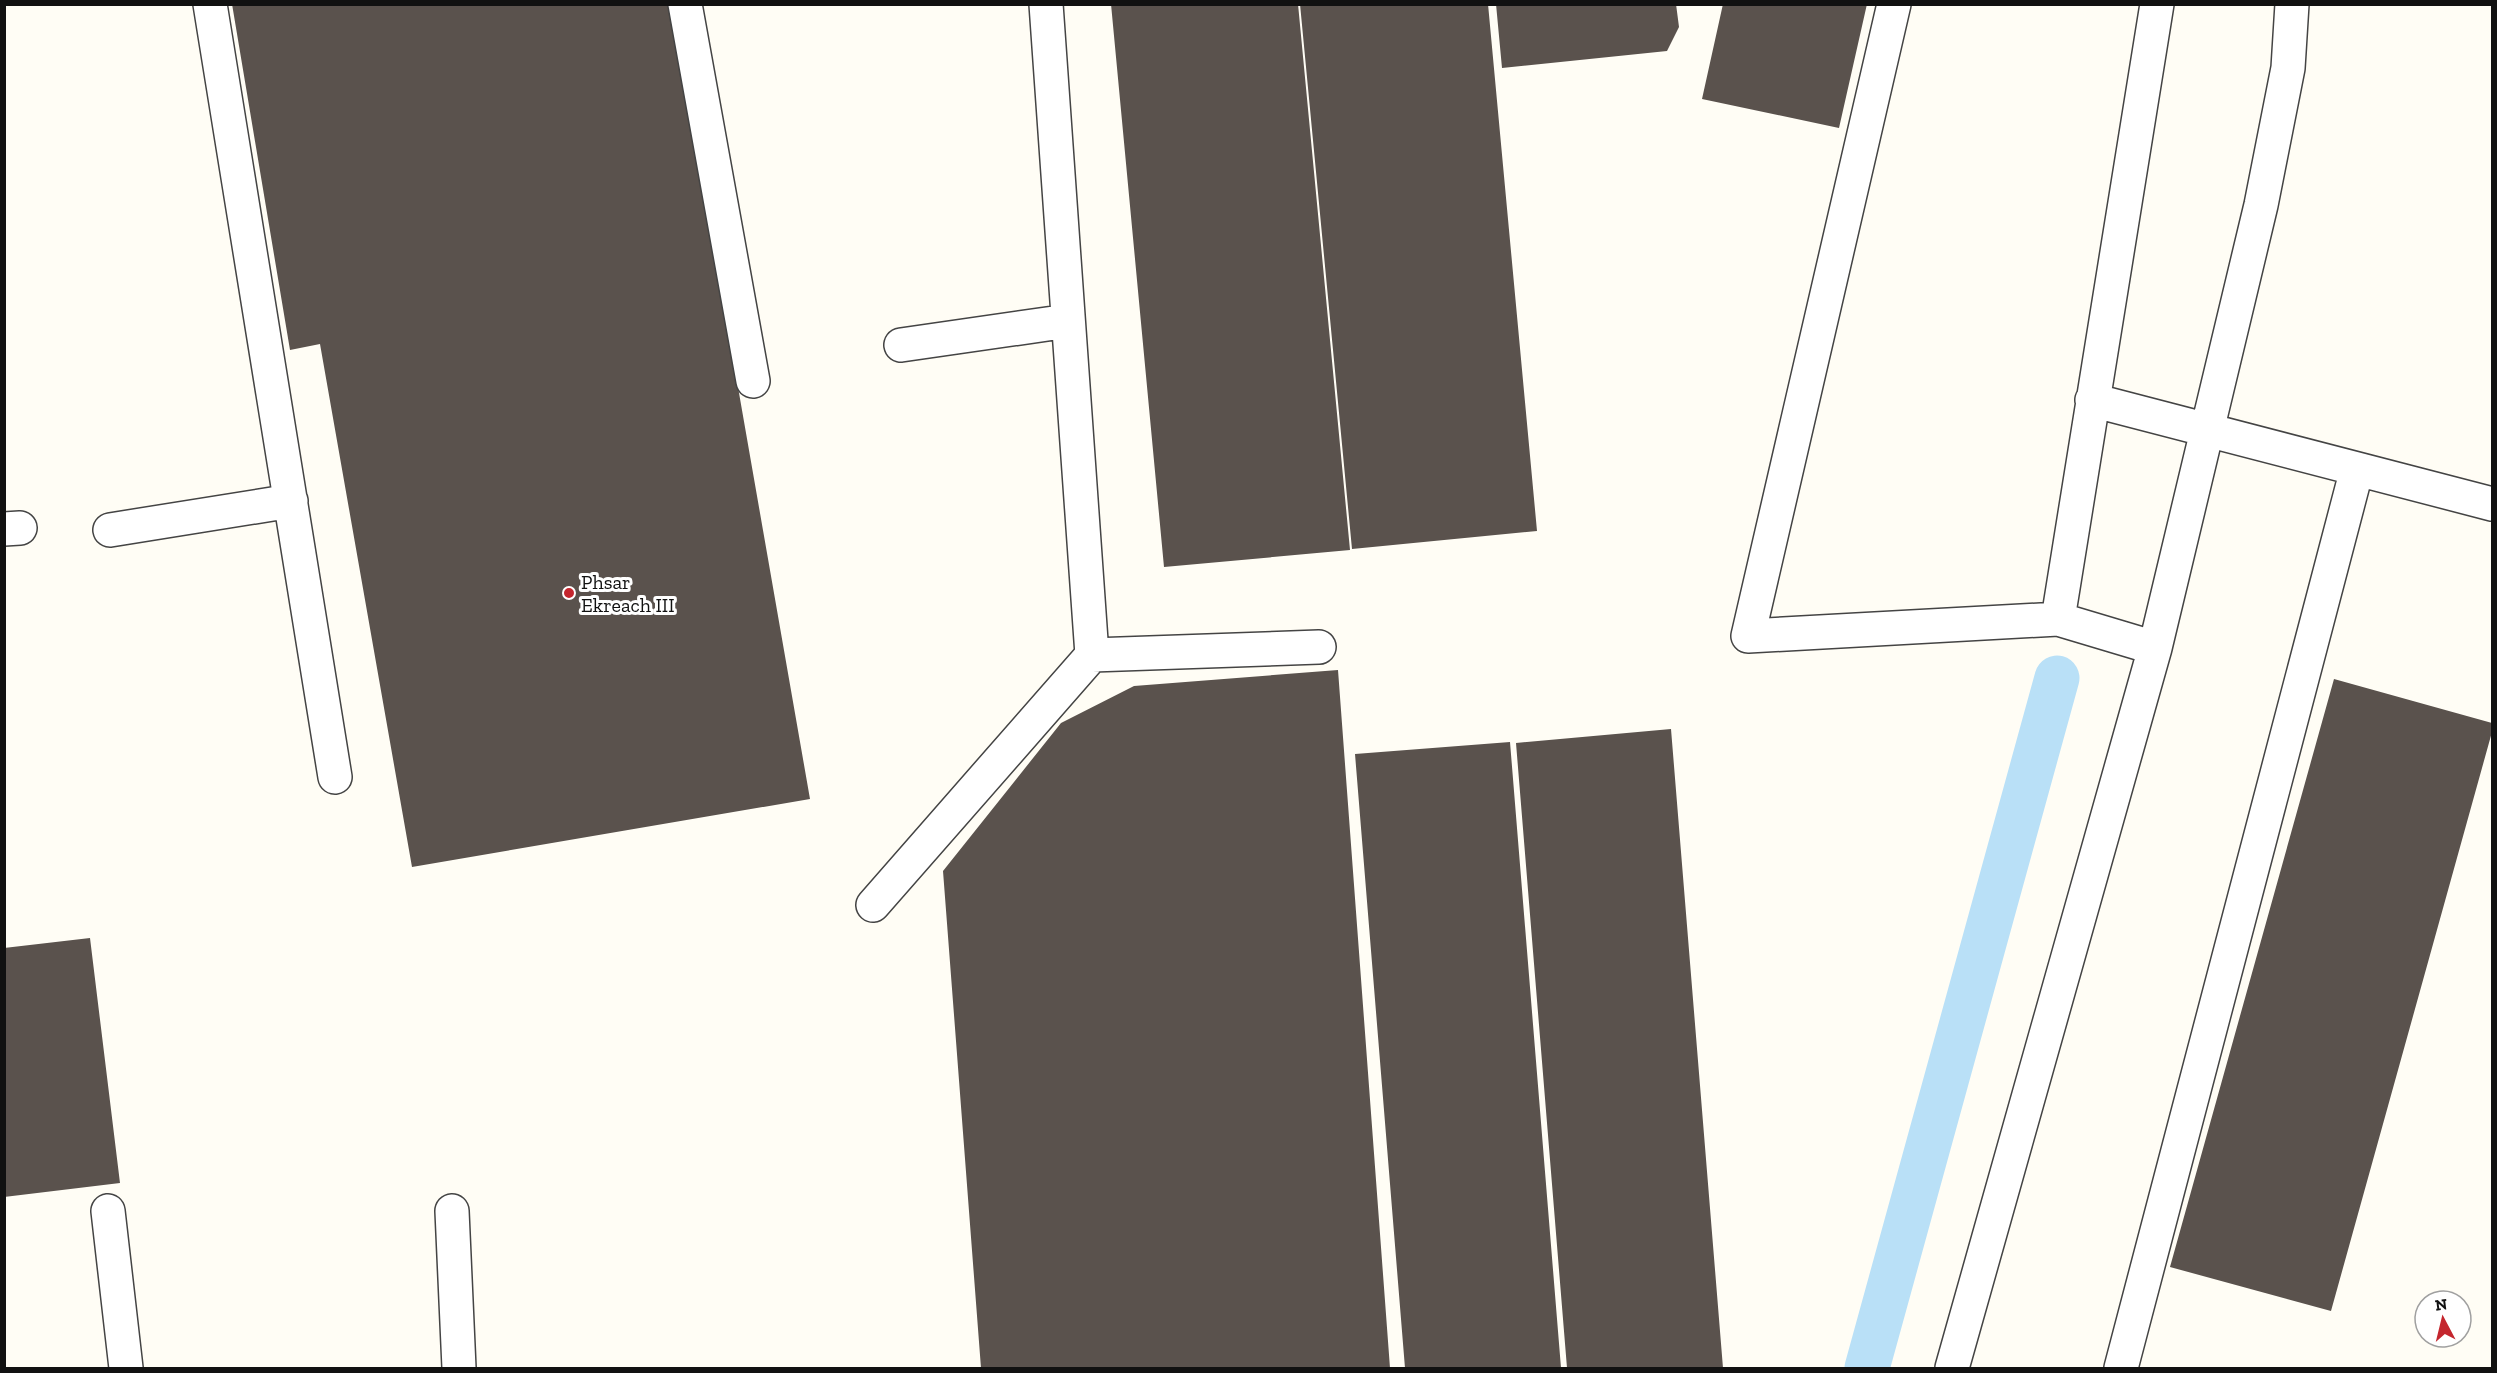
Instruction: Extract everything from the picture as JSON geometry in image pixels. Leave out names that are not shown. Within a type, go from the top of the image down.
[{"type":"street","points":[[210,4],[335,777]]},
{"type":"street","points":[[685,4],[753,381]]},
{"type":"street","points":[[873,905],[1092,655],[1046,4]]},
{"type":"street","points":[[1894,4],[1748,636],[2058,619],[2155,648]]},
{"type":"street","points":[[2058,619],[2157,4]]},
{"type":"street","points":[[1952,1368],[2155,648],[2261,205],[2288,68],[2292,4]]},
{"type":"street","points":[[901,345],[1068,321]]},
{"type":"street","points":[[2092,400],[2493,504]]},
{"type":"street","points":[[2121,1368],[2357,469]]},
{"type":"street","points":[[110,530],[291,501]]},
{"type":"street","points":[[1092,655],[1319,648]]},
{"type":"street","points":[[108,1210],[126,1368]]},
{"type":"street","points":[[452,1211],[459,1368]]},
{"type":"building","name":"Phsar Ekreach III","points":[[232,4],[671,4],[810,799],[412,867],[320,344],[290,350]]},
{"type":"building","points":[[1111,4],[1298,4],[1350,550],[1164,567]]},
{"type":"building","points":[[1300,4],[1488,4],[1537,531],[1352,549]]},
{"type":"building","points":[[1496,4],[1676,4],[1679,27],[1667,51],[1502,68]]},
{"type":"building","points":[[1723,4],[1867,4],[1839,128],[1702,99]]},
{"type":"building","points":[[1338,670],[1390,1368],[981,1368],[943,871],[1061,723],[1134,686]]},
{"type":"building","points":[[2334,679],[2492,723],[2492,732],[2331,1311],[2170,1267]]},
{"type":"building","points":[[1671,729],[1723,1368],[1567,1368],[1516,743]]},
{"type":"building","points":[[1510,742],[1561,1368],[1405,1368],[1355,754]]},
{"type":"building","points":[[90,938],[120,1183],[4,1197],[4,948]]},
{"type":"waterway","points":[[1867,1368],[2057,678]]},
{"type":"place","name":"Phsar Ekreach III","points":[[569,593]]}]
